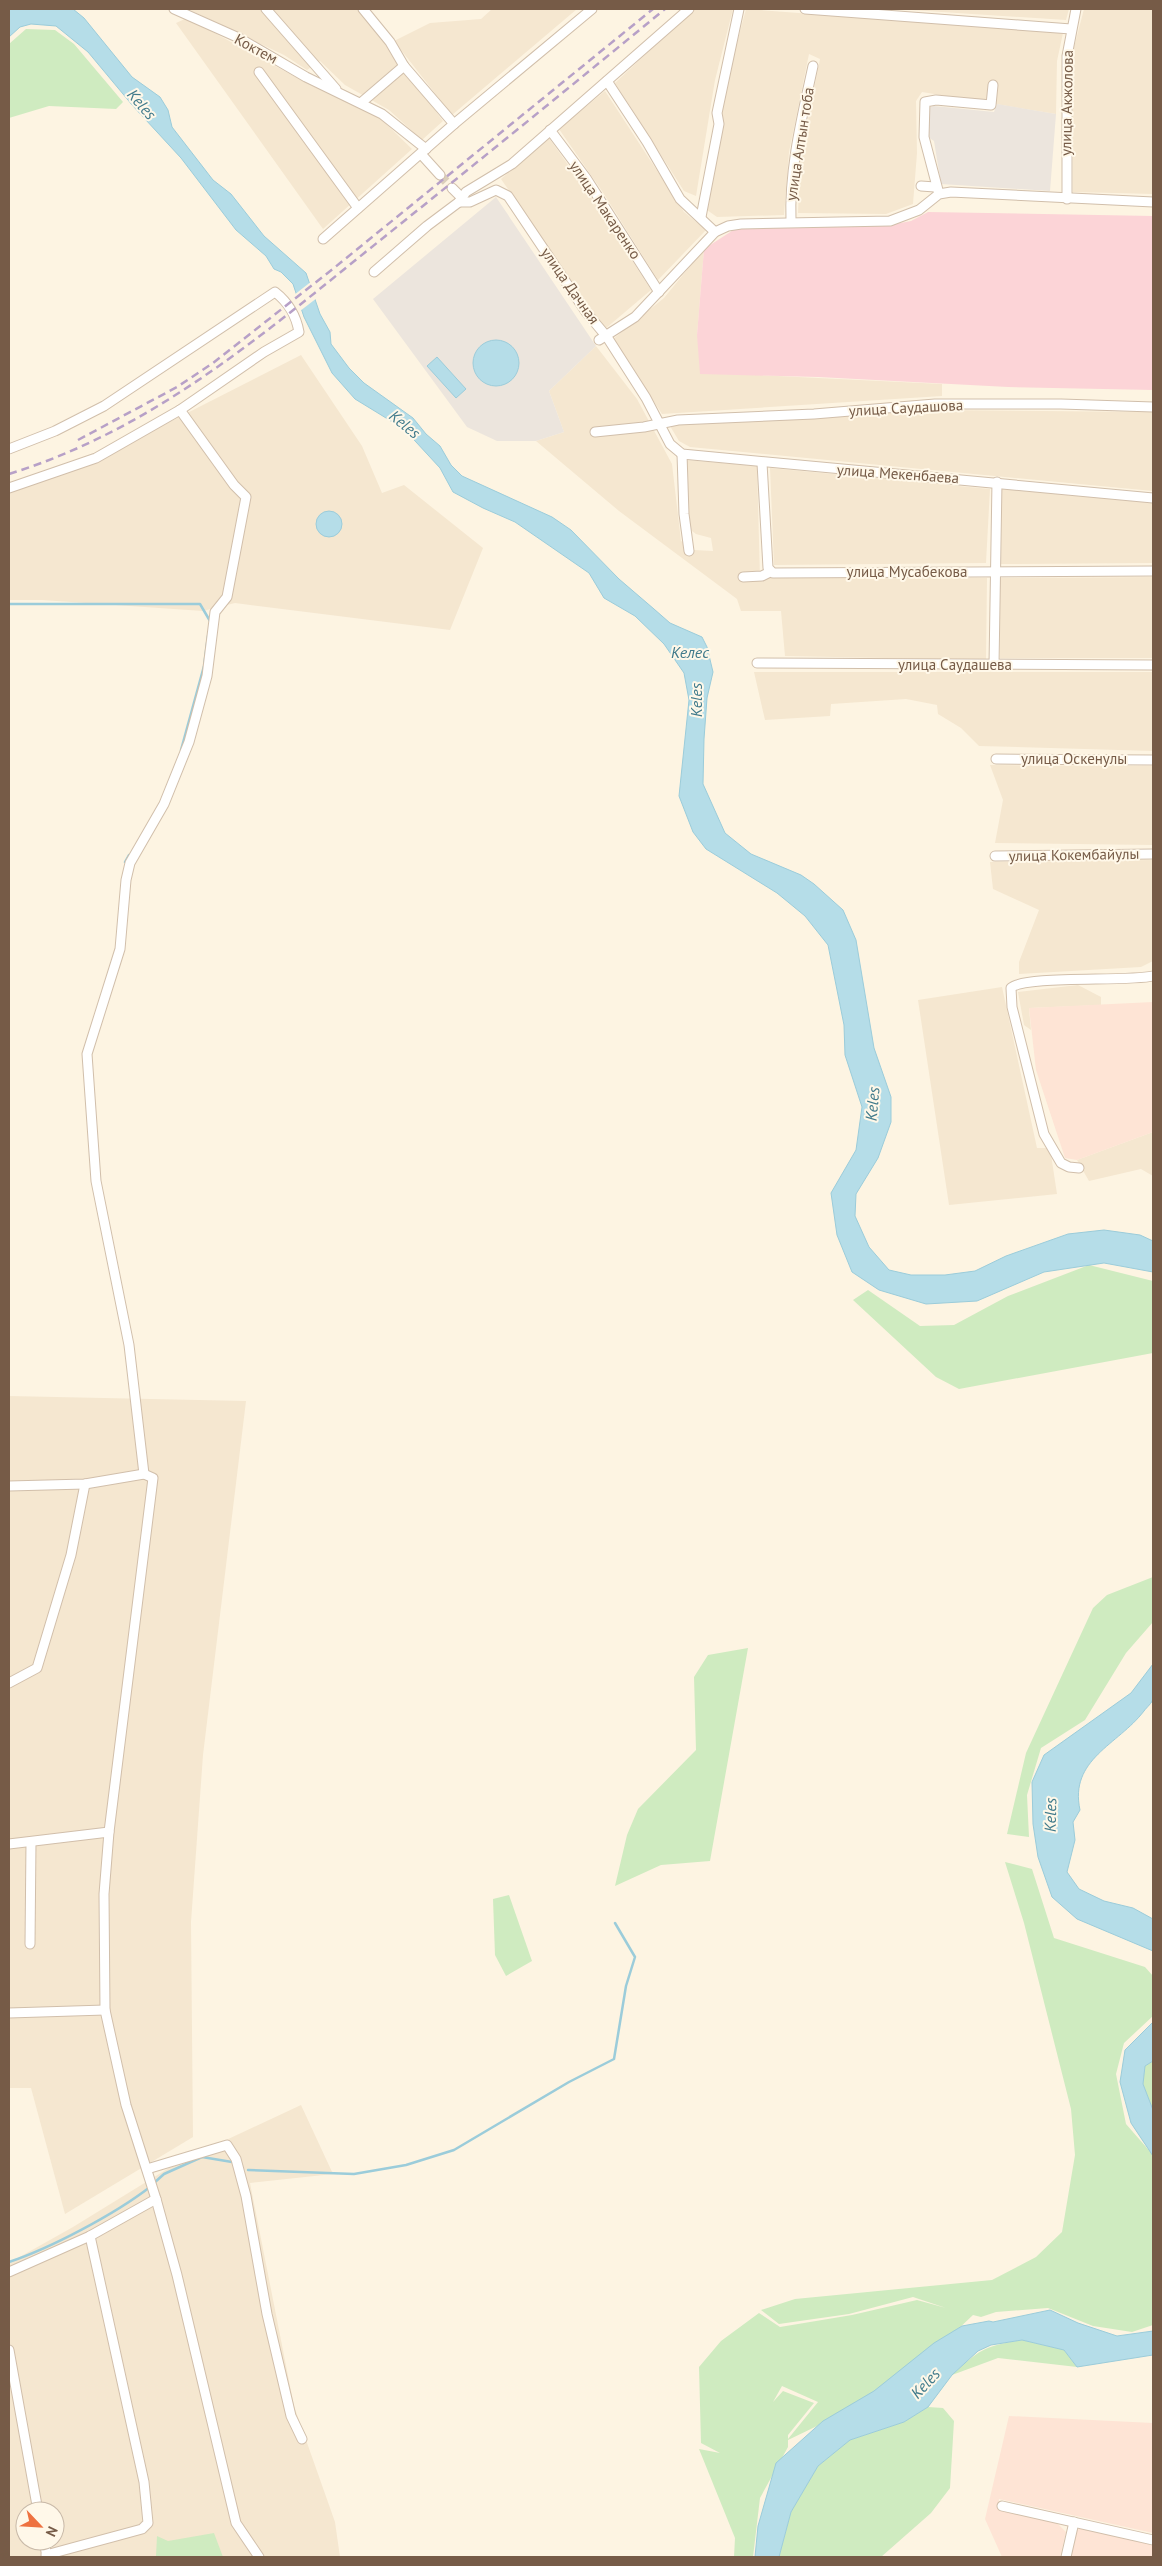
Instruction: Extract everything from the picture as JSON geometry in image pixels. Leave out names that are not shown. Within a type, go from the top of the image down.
[{"type":"street","name":"Коктем","points":[[174,9],[239,38],[306,77],[362,102],[382,114],[423,151],[440,176]]},
{"type":"street","name":"Коктем","points":[[266,9],[337,91]]},
{"type":"street","points":[[363,9],[390,42],[404,66],[454,124]]},
{"type":"street","points":[[323,239],[454,124],[592,9]]},
{"type":"street","points":[[374,272],[476,185],[512,164],[689,9]]},
{"type":"street","points":[[701,217],[719,124],[717,113],[723,76],[739,9]]},
{"type":"street","points":[[805,9],[1070,29]]},
{"type":"street","name":"улица Акжолова","points":[[1067,199],[1066,90],[1070,29],[1076,9]]},
{"type":"street","points":[[362,102],[404,66]]},
{"type":"street","name":"улица Алтын тоба","points":[[791,221],[790,203],[799,134],[813,66]]},
{"type":"street","name":"Коктем","points":[[259,72],[358,208]]},
{"type":"street","points":[[607,81],[647,142],[680,198],[715,232]]},
{"type":"street","points":[[937,190],[932,162],[924,137],[925,102],[936,100],[991,105],[993,85]]},
{"type":"street","name":"улица Макаренко","points":[[550,130],[586,178],[659,292]]},
{"type":"street","points":[[920,186],[952,192],[1153,202]]},
{"type":"street","points":[[452,188],[460,200]]},
{"type":"street","name":"улица Дачная","points":[[460,200],[470,202],[496,190],[506,194],[659,423]]},
{"type":"street","points":[[603,338],[635,317],[715,232],[728,226],[791,221],[890,221],[919,210],[937,190]]},
{"type":"street","points":[[9,449],[55,432],[104,406],[275,292],[285,300],[296,317],[299,332],[264,352],[180,410],[96,458],[9,488]]},
{"type":"street","name":"улица Саудашова","points":[[596,432],[644,427],[678,420],[814,414],[935,404],[1061,404],[1153,407]]},
{"type":"street","points":[[144,1474],[129,1345],[96,1180],[87,1054],[120,949],[126,880],[130,863],[164,804],[189,742],[207,676],[216,612],[227,597],[246,497],[180,410]]},
{"type":"street","points":[[659,423],[670,444],[682,454],[684,514],[689,551]]},
{"type":"street","name":"улица Мекенбаева","points":[[682,454],[762,463],[996,482],[1153,498]]},
{"type":"street","points":[[762,463],[770,572]]},
{"type":"street","points":[[994,665],[996,482]]},
{"type":"street","name":"улица Мусабекова","points":[[743,576],[762,576],[770,572],[1153,571]]},
{"type":"street","name":"улица Саудашева","points":[[757,664],[1153,665]]},
{"type":"street","name":"улица Оскенулы","points":[[996,759],[1153,760]]},
{"type":"street","name":"улица Кокембайулы","points":[[995,856],[1153,854]]},
{"type":"street","points":[[1079,1168],[1061,1164],[1042,1129],[1012,1007],[1011,988],[1020,983],[1076,978],[1106,980],[1153,976]]},
{"type":"street","points":[[9,1486],[85,1484],[144,1474],[153,1478],[109,1832],[104,1894],[105,2010],[126,2105],[178,2275],[236,2523],[259,2557]]},
{"type":"street","points":[[9,1683],[37,1668],[71,1555],[85,1484]]},
{"type":"street","points":[[9,1844],[109,1832]]},
{"type":"street","points":[[30,1944],[31,1842]]},
{"type":"street","points":[[9,2013],[105,2010]]},
{"type":"street","points":[[147,2169],[227,2145],[236,2159],[246,2196],[267,2314],[290,2416],[302,2439]]},
{"type":"street","points":[[9,2272],[90,2236],[155,2197]]},
{"type":"street","points":[[47,2556],[142,2529],[148,2523],[144,2482],[90,2236]]},
{"type":"street","points":[[9,2350],[36,2501]]},
{"type":"street","points":[[1002,2506],[1153,2540]]},
{"type":"street","points":[[1066,2557],[1074,2522]]},
{"type":"shaded area","points":[[188,9],[359,9],[443,121],[422,140],[389,110],[345,85],[320,61],[307,70],[284,55]]},
{"type":"shaded area","points":[[492,9],[577,9],[452,115],[394,41],[430,23],[481,19]]},
{"type":"shaded area","points":[[694,9],[733,9],[715,80],[696,196],[684,191],[615,83]]},
{"type":"shaded area","points":[[746,9],[1063,33],[1057,61],[1056,114],[922,92],[916,101],[917,153],[913,204],[886,214],[798,213],[800,160],[820,59],[809,54],[789,152],[784,215],[717,217],[707,210],[728,76]]},
{"type":"shaded area","points":[[896,9],[1069,9],[1066,20]]},
{"type":"shaded area","points":[[1084,9],[1153,9],[1153,194],[1073,192],[1073,51]]},
{"type":"shaded area","points":[[187,18],[312,86],[346,99],[381,119],[412,149],[323,229],[176,23]]},
{"type":"shaded area","points":[[605,91],[684,212],[706,230],[658,280],[602,191],[559,129]]},
{"type":"shaded area","points":[[997,104],[1056,114],[1050,191],[941,184],[934,141],[928,137],[928,108],[934,106],[994,112]]},
{"type":"shaded area","points":[[549,138],[591,197],[651,290],[605,329],[501,179]]},
{"type":"shaded area","points":[[496,197],[596,346],[549,391],[564,432],[536,441],[497,441],[467,427],[373,299]]},
{"type":"shaded area","points":[[928,212],[1153,216],[1153,390],[1008,387],[818,377],[700,374],[697,335],[704,249],[738,227],[890,225],[911,221]]},
{"type":"shaded area","points":[[704,249],[697,335],[758,375],[942,384],[942,396],[662,414],[613,339],[664,298]]},
{"type":"shaded area","points":[[596,346],[637,399],[672,464],[681,541],[694,550],[713,551],[711,538],[696,534],[688,528],[685,460],[757,466],[760,578],[987,578],[986,660],[785,656],[781,611],[741,611],[737,599],[619,511],[536,441],[564,432],[549,391]]},
{"type":"shaded area","points":[[301,355],[362,446],[382,493],[404,485],[483,548],[450,630],[235,603],[203,611],[42,600],[9,600],[9,492],[89,463]]},
{"type":"shaded area","points":[[940,410],[1153,412],[1153,491],[690,447],[679,441],[670,426],[690,423]]},
{"type":"shaded area","points":[[770,468],[990,489],[986,563],[774,565]]},
{"type":"shaded area","points":[[1002,489],[1153,503],[1153,563],[1001,564]]},
{"type":"shaded area","points":[[1153,577],[1153,658],[1000,658],[1000,578]]},
{"type":"shaded area","points":[[754,672],[1153,672],[1153,751],[979,746],[961,728],[938,714],[937,705],[906,699],[831,704],[830,716],[765,720]]},
{"type":"shaded area","points":[[990,765],[1153,766],[1153,845],[995,843],[1003,800]]},
{"type":"shaded area","points":[[1153,860],[1153,961],[1141,967],[1019,974],[1019,962],[1039,910],[993,889],[990,862]]},
{"type":"shaded area","points":[[1078,985],[1101,997],[1101,1005],[1029,1008],[1031,1030],[1024,1025],[1018,992]]},
{"type":"shaded area","points":[[1002,987],[1037,1148],[1050,1148],[1057,1194],[949,1205],[918,1000]]},
{"type":"shaded area","points":[[1153,1002],[1153,1132],[1077,1160],[1065,1158],[1036,1070],[1029,1008]]},
{"type":"shaded area","points":[[1153,1132],[1153,1176],[1141,1169],[1089,1181],[1077,1160]]},
{"type":"shaded area","points":[[9,1396],[246,1401],[203,1755],[191,1922],[193,2137],[65,2214],[31,2088],[9,2088]]},
{"type":"shaded area","points":[[301,2105],[333,2174],[250,2183],[294,2406],[335,2522],[340,2557],[9,2557],[9,2263],[73,2227],[177,2163]]},
{"type":"shaded area","points":[[1009,2416],[1153,2423],[1153,2533],[999,2499],[998,2509],[1057,2523],[1066,2532],[1060,2557],[1002,2557],[985,2519]]},
{"type":"shaded area","points":[[1081,2528],[1153,2545],[1153,2557],[1068,2557],[1073,2532]]},
{"type":"green space","points":[[26,29],[55,30],[74,44],[123,102],[116,109],[49,106],[9,118],[9,44]]},
{"type":"green space","points":[[1089,1265],[1153,1281],[1153,1353],[959,1389],[936,1377],[853,1300],[868,1290],[920,1326],[954,1325],[1008,1296]]},
{"type":"green space","points":[[1153,1577],[1153,1622],[1126,1653],[1085,1720],[1041,1748],[1027,1795],[1029,1837],[1007,1834],[1026,1753],[1093,1608],[1107,1595]]},
{"type":"green space","points":[[748,1648],[710,1861],[661,1865],[615,1886],[627,1835],[638,1809],[696,1750],[694,1677],[708,1655]]},
{"type":"green space","points":[[1005,1862],[1032,1869],[1054,1938],[1145,1967],[1153,1976],[1153,2016],[1124,2043],[1116,2074],[1126,2124],[1153,2155],[1153,2325],[1132,2332],[1093,2326],[1048,2308],[996,2312],[981,2317],[973,2315],[896,2388],[788,2440],[788,2447],[760,2498],[753,2557],[734,2557],[735,2538],[699,2449],[720,2453],[701,2443],[699,2367],[721,2341],[759,2313],[780,2327],[852,2315],[917,2300],[946,2308],[913,2297],[849,2314],[779,2324],[761,2310],[795,2299],[992,2280],[1036,2257],[1062,2232],[1075,2155],[1071,2109],[1024,1923]],"holes":[[[782,2386],[818,2402],[788,2439],[788,2435],[814,2403],[783,2391],[773,2402]]]},
{"type":"green space","points":[[509,1895],[532,1961],[506,1976],[495,1955],[493,1899]]},
{"type":"green space","points":[[1153,2061],[1153,2110],[1143,2084],[1145,2066]]},
{"type":"green space","points":[[1022,2340],[1064,2350],[1077,2367],[998,2358],[952,2375],[969,2359],[983,2350],[999,2344]]},
{"type":"green space","points":[[928,2407],[943,2408],[954,2421],[950,2488],[931,2513],[881,2557],[779,2557],[791,2512],[818,2466],[850,2440],[904,2422]]},
{"type":"green space","points":[[214,2533],[223,2557],[137,2557],[156,2556],[157,2536],[168,2541]]},
{"type":"water","name":"Келес","points":[[9,9],[73,9],[84,18],[132,77],[160,97],[168,110],[172,127],[213,180],[231,194],[264,236],[306,273],[320,314],[330,332],[331,344],[349,368],[364,383],[413,418],[426,434],[440,446],[451,465],[462,476],[552,517],[571,530],[619,579],[670,623],[702,637],[707,647],[713,672],[707,698],[703,784],[725,833],[751,854],[801,875],[814,884],[843,910],[856,940],[874,1048],[891,1097],[891,1122],[878,1158],[856,1194],[855,1216],[869,1247],[889,1270],[911,1275],[945,1275],[975,1271],[1006,1256],[1068,1234],[1104,1230],[1140,1235],[1153,1241],[1153,1272],[1104,1263],[1044,1272],[977,1301],[926,1304],[879,1290],[852,1272],[837,1235],[831,1193],[856,1150],[862,1107],[845,1055],[844,1025],[828,945],[805,916],[777,893],[706,849],[693,832],[679,796],[689,700],[684,673],[664,644],[635,616],[604,598],[589,573],[515,522],[453,492],[440,468],[404,429],[355,399],[332,373],[304,317],[293,284],[281,272],[274,269],[266,256],[236,230],[181,158],[133,106],[88,52],[56,26],[31,24],[20,27],[9,37]]},
{"type":"water","points":[[496,340],[509,344],[515,350],[519,363],[515,376],[509,382],[496,386],[483,382],[477,376],[473,363],[477,350],[483,344]]},
{"type":"water","points":[[437,357],[466,389],[456,398],[427,366]]},
{"type":"water","points":[[329,511],[338,515],[342,524],[338,533],[329,537],[320,533],[316,524],[320,515]]},
{"type":"water","name":"Keles","points":[[1153,1664],[1154,1691],[1152,1702],[1133,1723],[1098,1754],[1082,1778],[1079,1792],[1080,1810],[1073,1822],[1075,1840],[1067,1872],[1079,1889],[1104,1901],[1133,1908],[1153,1919],[1153,1951],[1077,1919],[1052,1897],[1038,1857],[1033,1824],[1032,1782],[1044,1755],[1131,1693]]},
{"type":"water","points":[[1153,2022],[1153,2061],[1145,2066],[1143,2084],[1153,2110],[1153,2156],[1131,2123],[1120,2082],[1125,2050]]},
{"type":"water","name":"Keles","points":[[1050,2310],[1078,2323],[1117,2336],[1153,2331],[1153,2355],[1077,2367],[1064,2350],[1022,2340],[991,2345],[978,2351],[952,2375],[928,2407],[904,2422],[850,2440],[818,2466],[791,2512],[779,2557],[755,2557],[758,2526],[776,2463],[823,2421],[874,2391],[934,2343],[962,2326],[989,2321],[993,2322]]},
{"type":"pier","points":[[312,281],[317,298],[300,311],[294,295]]},
{"type":"waterway","points":[[9,604],[200,604],[210,621]]},
{"type":"waterway","points":[[181,750],[204,666],[208,636]]},
{"type":"waterway","points":[[125,862],[129,855]]},
{"type":"waterway","points":[[248,2170],[354,2174],[406,2165],[454,2150],[569,2082],[614,2059],[626,1986],[635,1957],[615,1923]]},
{"type":"waterway","points":[[154,2183],[164,2174],[202,2157],[232,2162]]},
{"type":"waterway","points":[[9,2262],[44,2248],[82,2229],[119,2208],[150,2187]]},
{"type":"tunnel","points":[[440,175],[452,188]]},
{"type":"railway","points":[[78,440],[177,387],[213,363],[334,268],[653,9]]},
{"type":"railway","points":[[9,474],[62,455],[112,432],[204,376],[292,311],[665,9]]}]
